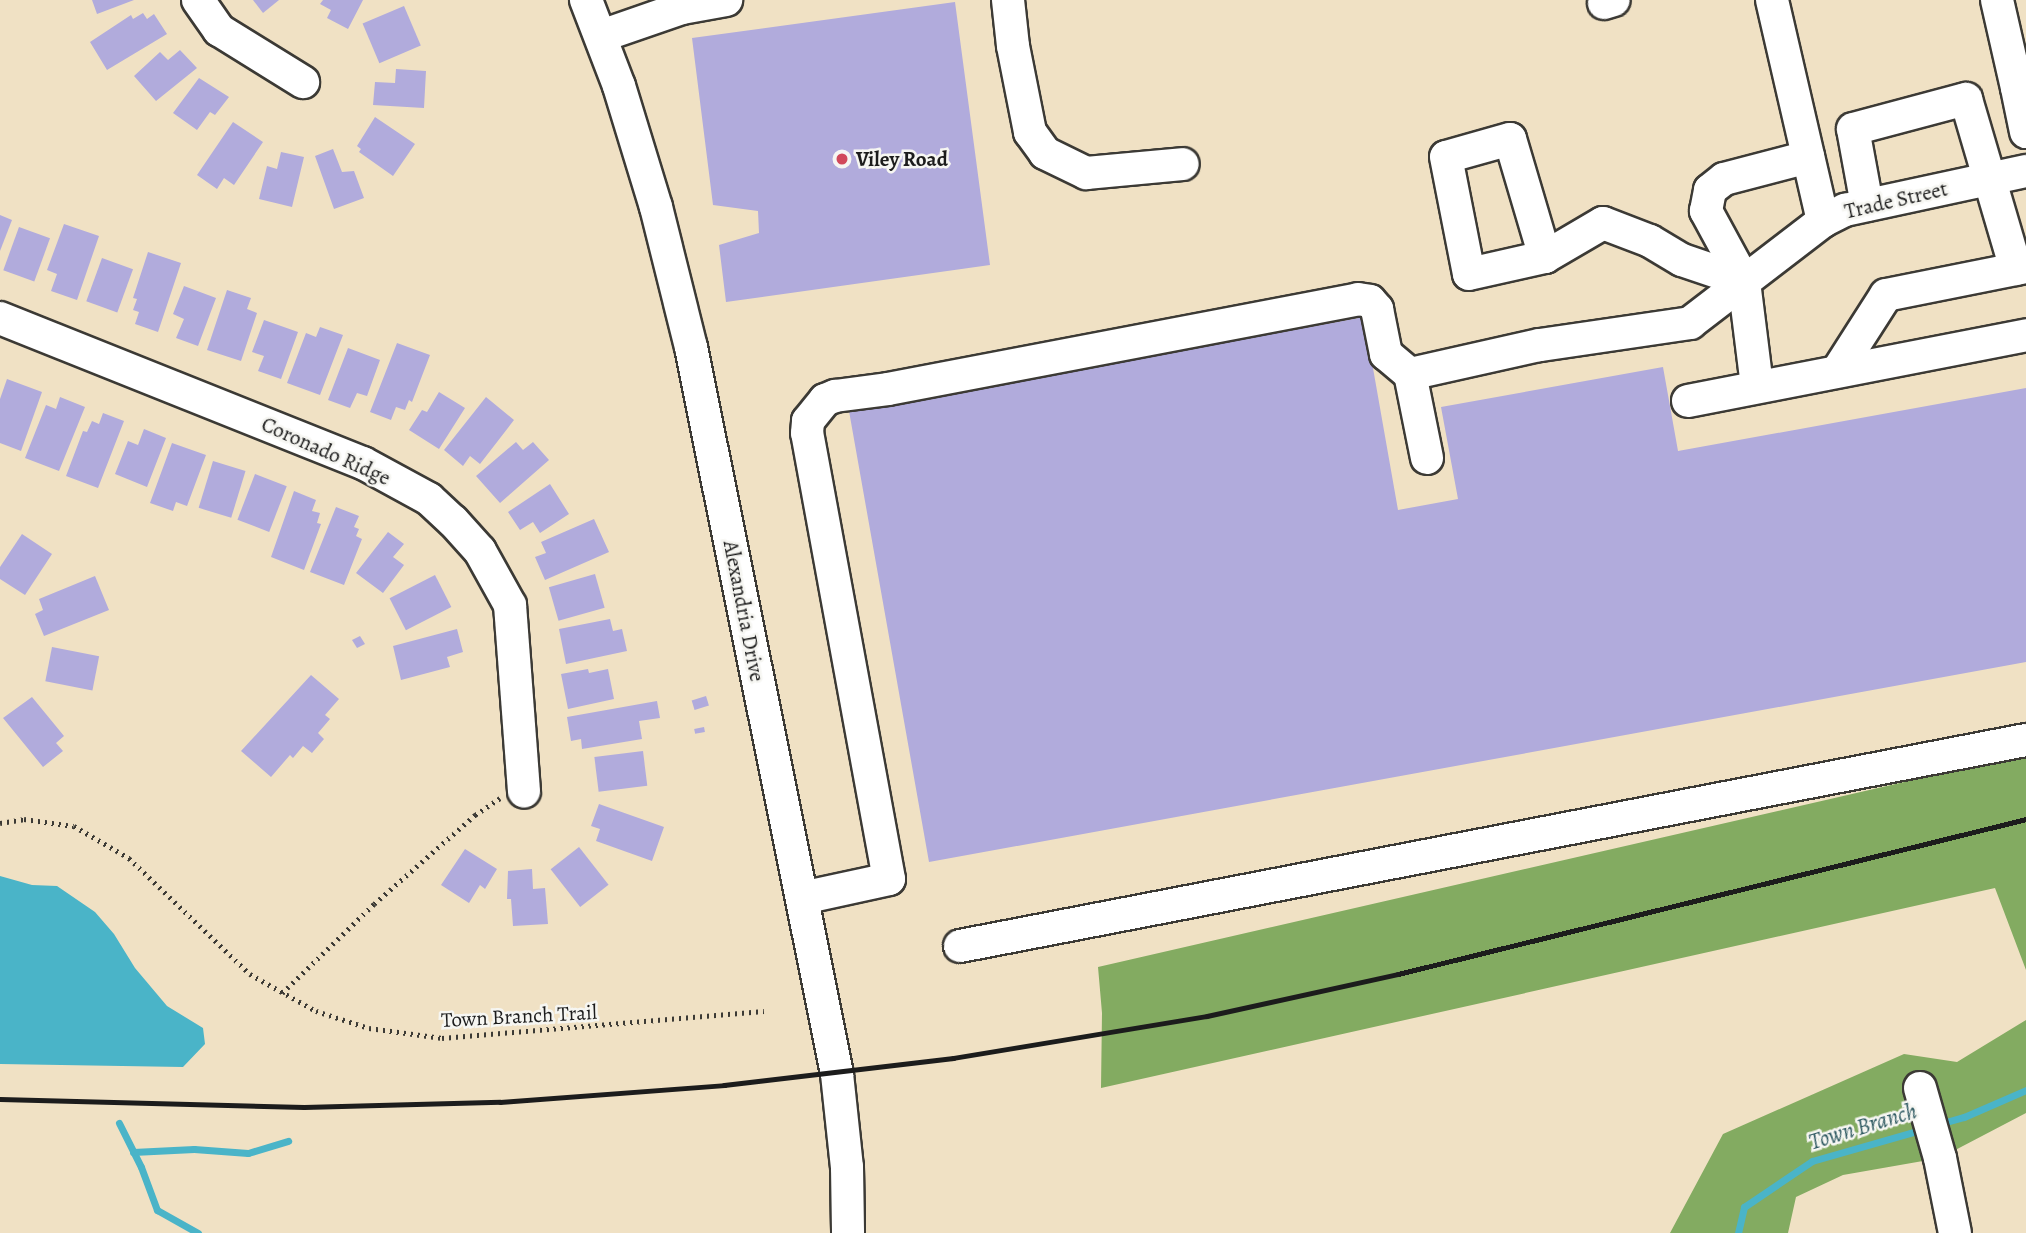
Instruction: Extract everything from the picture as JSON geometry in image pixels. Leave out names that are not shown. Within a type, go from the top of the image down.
[{"type":"street","points":[[198,0],[219,30],[303,82]]},
{"type":"street","name":"Alexandria Drive","points":[[586,0],[601,36],[656,207],[691,347],[837,1073],[847,1167],[848,1233]]},
{"type":"street","points":[[601,36],[682,8],[726,0]]},
{"type":"street","points":[[1008,0],[1013,46],[1030,132],[1045,153],[1086,173],[1183,164]]},
{"type":"street","points":[[1772,0],[1824,221]]},
{"type":"street","points":[[1997,0],[2021,87],[2026,132]]},
{"type":"street","points":[[1838,370],[1886,295],[2021,268],[1989,179],[1966,99],[1853,129],[1867,205]]},
{"type":"street","points":[[1757,386],[1744,281],[1706,211],[1710,190],[1724,178],[1808,157]]},
{"type":"street","name":"Trade Street","points":[[1410,374],[1540,345],[1690,323],[1824,221],[1845,210],[2026,171]]},
{"type":"street","points":[[1545,257],[1603,223],[1650,242],[1682,260],[1744,281]]},
{"type":"street","points":[[802,898],[889,879],[807,433],[807,421],[815,409],[835,396],[888,389],[1358,299],[1370,301],[1377,309],[1386,354],[1410,374],[1427,457]]},
{"type":"street","name":"Coronado Ridge","points":[[0,318],[363,463],[429,499],[480,551],[510,605],[524,791]]},
{"type":"street","points":[[1688,401],[2026,335]]},
{"type":"street","points":[[960,946],[2026,740]]},
{"type":"street","points":[[1920,1088],[1940,1158],[1955,1233]]},
{"type":"path","points":[[282,993],[373,904],[475,815],[495,799],[524,791]]},
{"type":"path","name":"Town Branch Trail","points":[[0,823],[24,819],[74,826],[130,858],[250,974],[316,1011],[369,1028],[442,1038],[652,1023],[764,1011]]},
{"type":"green space","points":[[2026,754],[2026,970],[1995,888],[1101,1088],[1102,1013],[1098,967]]},
{"type":"green space","points":[[2026,1020],[2026,1113],[1940,1158],[1843,1175],[1796,1197],[1788,1233],[1670,1233],[1723,1134],[1904,1054],[1957,1062]]},
{"type":"water","points":[[0,876],[32,885],[57,886],[95,912],[114,934],[135,968],[167,1006],[203,1028],[205,1044],[183,1067],[0,1064]]},
{"type":"building","points":[[92,0],[134,0],[97,14]]},
{"type":"building","points":[[253,0],[279,0],[263,13]]},
{"type":"building","points":[[323,0],[363,0],[348,29],[327,18],[331,10],[320,4]]},
{"type":"building","name":"Viley Road","points":[[955,2],[990,265],[726,302],[719,245],[759,233],[758,211],[713,205],[692,38]]},
{"type":"building","points":[[404,6],[421,46],[379,63],[363,24]]},
{"type":"building","points":[[143,13],[147,19],[154,14],[167,34],[107,70],[90,42],[131,15],[133,19]]},
{"type":"building","points":[[180,50],[197,68],[156,101],[134,76],[160,52],[168,60]]},
{"type":"building","points":[[396,69],[426,71],[424,108],[373,105],[375,82],[395,83]]},
{"type":"building","points":[[199,78],[229,97],[215,115],[210,112],[197,130],[173,113]]},
{"type":"building","points":[[375,117],[415,144],[393,176],[359,152],[361,149],[357,146]]},
{"type":"building","points":[[233,122],[263,142],[234,185],[224,178],[217,189],[197,175]]},
{"type":"building","points":[[333,149],[342,172],[354,171],[364,198],[334,209],[315,156]]},
{"type":"building","points":[[281,152],[304,157],[292,207],[259,199],[267,166],[277,169]]},
{"type":"building","points":[[0,215],[12,220],[0,251]]},
{"type":"building","points":[[64,224],[99,236],[77,300],[51,291],[57,274],[47,270]]},
{"type":"building","points":[[19,227],[50,238],[34,282],[3,270]]},
{"type":"building","points":[[148,252],[181,263],[158,332],[135,324],[139,312],[133,310],[137,299],[133,298]]},
{"type":"building","points":[[102,258],[133,269],[117,313],[86,301]]},
{"type":"building","points":[[184,286],[216,298],[198,346],[176,338],[184,319],[173,314]]},
{"type":"building","points":[[227,290],[251,298],[247,309],[257,313],[241,361],[207,350]]},
{"type":"building","points":[[1364,317],[1398,510],[1458,499],[1441,407],[1663,367],[1678,451],[2026,388],[2026,662],[929,862],[849,411]]},
{"type":"building","points":[[264,320],[298,332],[281,379],[258,371],[264,356],[252,352]]},
{"type":"building","points":[[320,327],[343,335],[320,395],[287,383],[306,333],[316,337]]},
{"type":"building","points":[[397,343],[430,355],[412,402],[409,400],[405,410],[396,407],[391,420],[370,412]]},
{"type":"building","points":[[348,348],[380,360],[367,396],[357,393],[350,408],[328,400]]},
{"type":"building","points":[[7,379],[42,392],[21,451],[0,443],[0,399]]},
{"type":"building","points":[[439,392],[465,408],[439,449],[409,430],[422,410],[427,412]]},
{"type":"building","points":[[60,397],[85,407],[59,471],[25,458],[46,405],[56,409]]},
{"type":"building","points":[[486,397],[514,420],[480,464],[470,456],[463,466],[444,450]]},
{"type":"building","points":[[103,413],[124,421],[98,488],[66,476],[83,431],[87,432],[92,421],[99,424]]},
{"type":"building","points":[[144,429],[166,438],[147,487],[115,474],[128,441],[138,445]]},
{"type":"building","points":[[516,442],[523,450],[533,442],[549,460],[500,503],[476,476]]},
{"type":"building","points":[[172,443],[206,455],[187,506],[176,502],[173,511],[150,503]]},
{"type":"building","points":[[213,461],[246,471],[231,518],[199,508]]},
{"type":"building","points":[[255,474],[287,486],[269,532],[237,520]]},
{"type":"building","points":[[550,484],[569,514],[540,533],[533,522],[520,530],[508,512]]},
{"type":"building","points":[[294,491],[316,500],[312,511],[320,513],[317,523],[321,524],[304,570],[271,557]]},
{"type":"building","points":[[336,507],[359,516],[354,527],[359,529],[356,536],[362,539],[344,585],[310,572]]},
{"type":"building","points":[[594,519],[609,552],[545,580],[535,557],[546,553],[541,542]]},
{"type":"building","points":[[388,532],[404,544],[393,557],[404,565],[383,593],[356,573]]},
{"type":"building","points":[[22,534],[52,554],[25,595],[0,579],[0,567]]},
{"type":"building","points":[[595,574],[605,608],[559,621],[549,587]]},
{"type":"building","points":[[435,575],[451,607],[406,630],[390,598]]},
{"type":"building","points":[[95,576],[109,610],[44,636],[35,614],[43,610],[39,599]]},
{"type":"building","points":[[610,619],[613,631],[622,629],[627,651],[566,664],[559,629]]},
{"type":"building","points":[[457,629],[463,652],[447,657],[450,667],[401,680],[393,646]]},
{"type":"building","points":[[360,636],[365,644],[357,648],[352,640]]},
{"type":"building","points":[[52,647],[99,656],[92,691],[45,681]]},
{"type":"building","points":[[588,669],[589,673],[608,669],[614,699],[568,709],[561,674]]},
{"type":"building","points":[[311,675],[339,699],[325,715],[330,719],[318,733],[324,739],[312,753],[303,746],[293,758],[290,755],[271,777],[241,751]]},
{"type":"building","points":[[706,696],[709,706],[695,710],[692,700]]},
{"type":"building","points":[[32,697],[64,736],[56,743],[63,751],[43,767],[3,718]]},
{"type":"building","points":[[657,701],[660,718],[639,721],[642,739],[582,749],[581,739],[571,741],[567,717]]},
{"type":"building","points":[[704,727],[705,732],[695,734],[694,729]]},
{"type":"building","points":[[643,751],[647,786],[599,792],[594,757]]},
{"type":"building","points":[[599,804],[664,827],[652,861],[596,841],[600,829],[591,826]]},
{"type":"building","points":[[579,847],[609,885],[580,907],[551,869]]},
{"type":"building","points":[[465,849],[497,869],[485,889],[480,885],[469,903],[441,885]]},
{"type":"building","points":[[532,869],[533,889],[545,888],[548,924],[513,926],[511,899],[507,899],[508,871]]},
{"type":"waterway","name":"Town Branch","points":[[1939,1124],[1964,1117],[2026,1090]]},
{"type":"waterway","points":[[119,1123],[141,1167],[157,1210],[198,1233]]},
{"type":"waterway","name":"Town Branch","points":[[1738,1233],[1744,1207],[1812,1161],[1924,1129]]},
{"type":"waterway","points":[[133,1152],[194,1149],[248,1153],[288,1141]]},
{"type":"railway","points":[[0,1099],[304,1107],[500,1102],[724,1085],[953,1058],[1207,1016],[1398,974],[2026,819]]},
{"type":"place","name":"Viley Road","points":[[842,159]]}]
